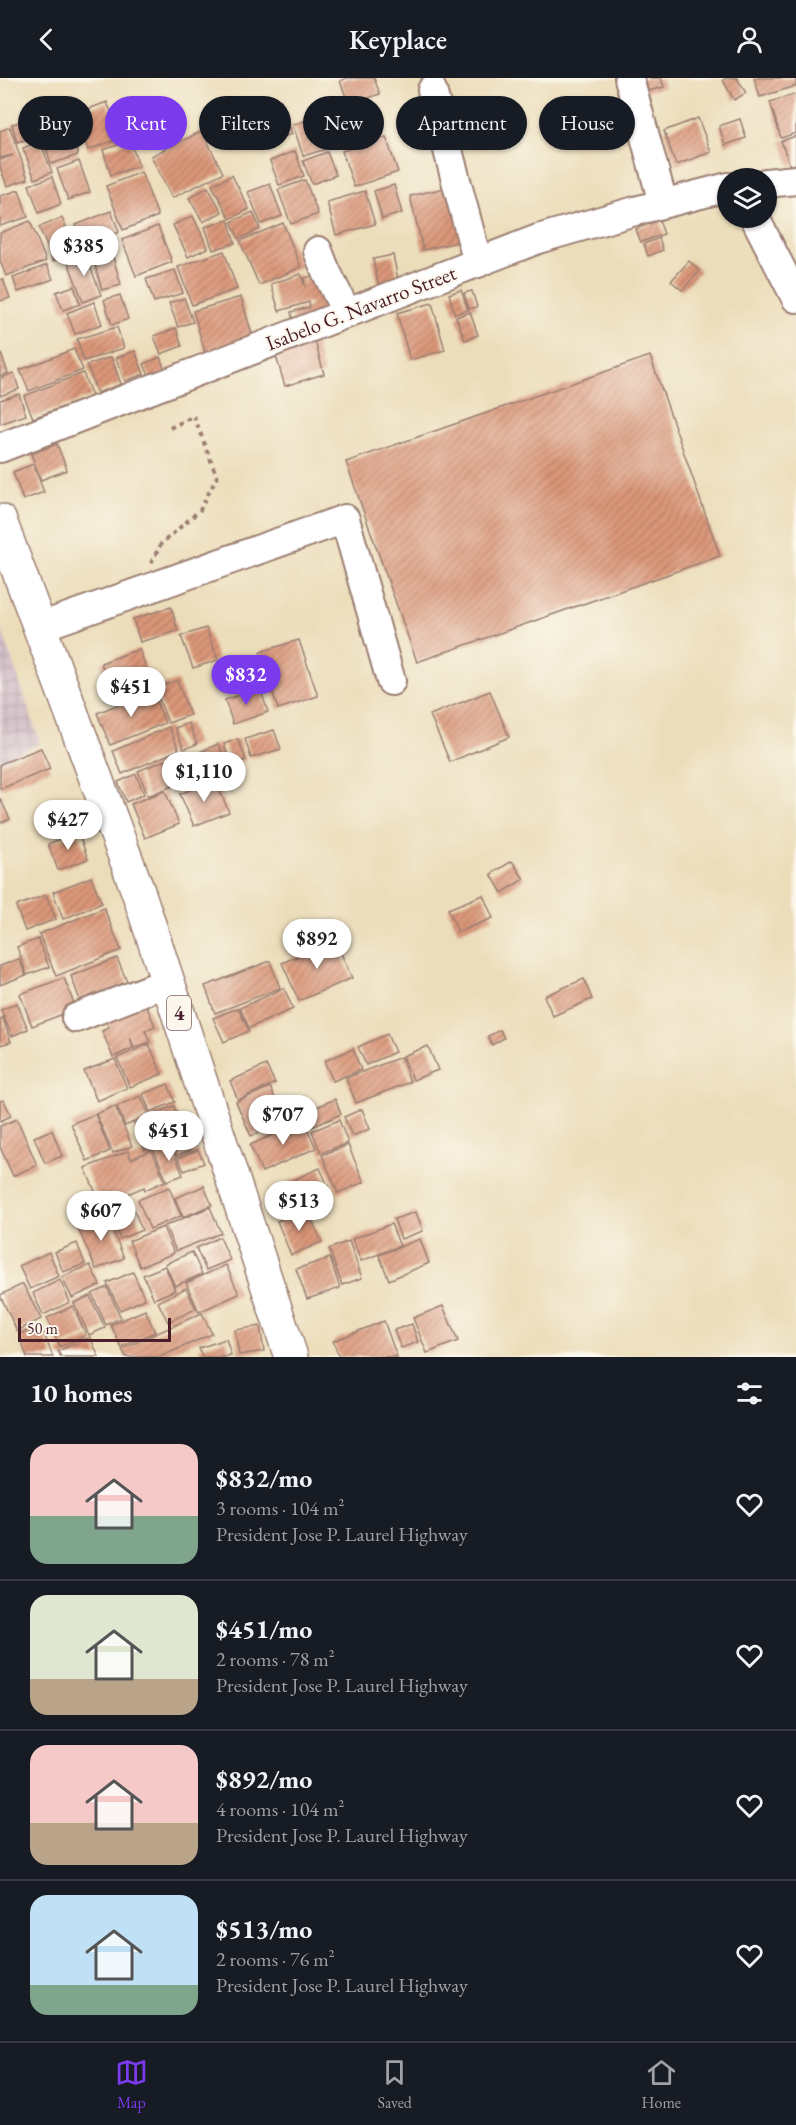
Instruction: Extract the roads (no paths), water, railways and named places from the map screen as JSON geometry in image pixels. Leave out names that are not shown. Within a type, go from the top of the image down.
[{"type":"highway","name":"4","points":[[0,521],[139,894],[291,1357]]},
{"type":"street","points":[[629,78],[663,203]]},
{"type":"street","points":[[432,90],[478,262]]},
{"type":"street","points":[[777,182],[796,180]]},
{"type":"street","name":"Isabelo G. Navarro Street","points":[[0,448],[538,239],[635,210],[717,190]]},
{"type":"street","points":[[760,228],[796,298]]},
{"type":"street","points":[[318,251],[347,314]]},
{"type":"street","points":[[40,627],[345,519],[391,681]]},
{"type":"street","points":[[76,1018],[168,982]]}]
